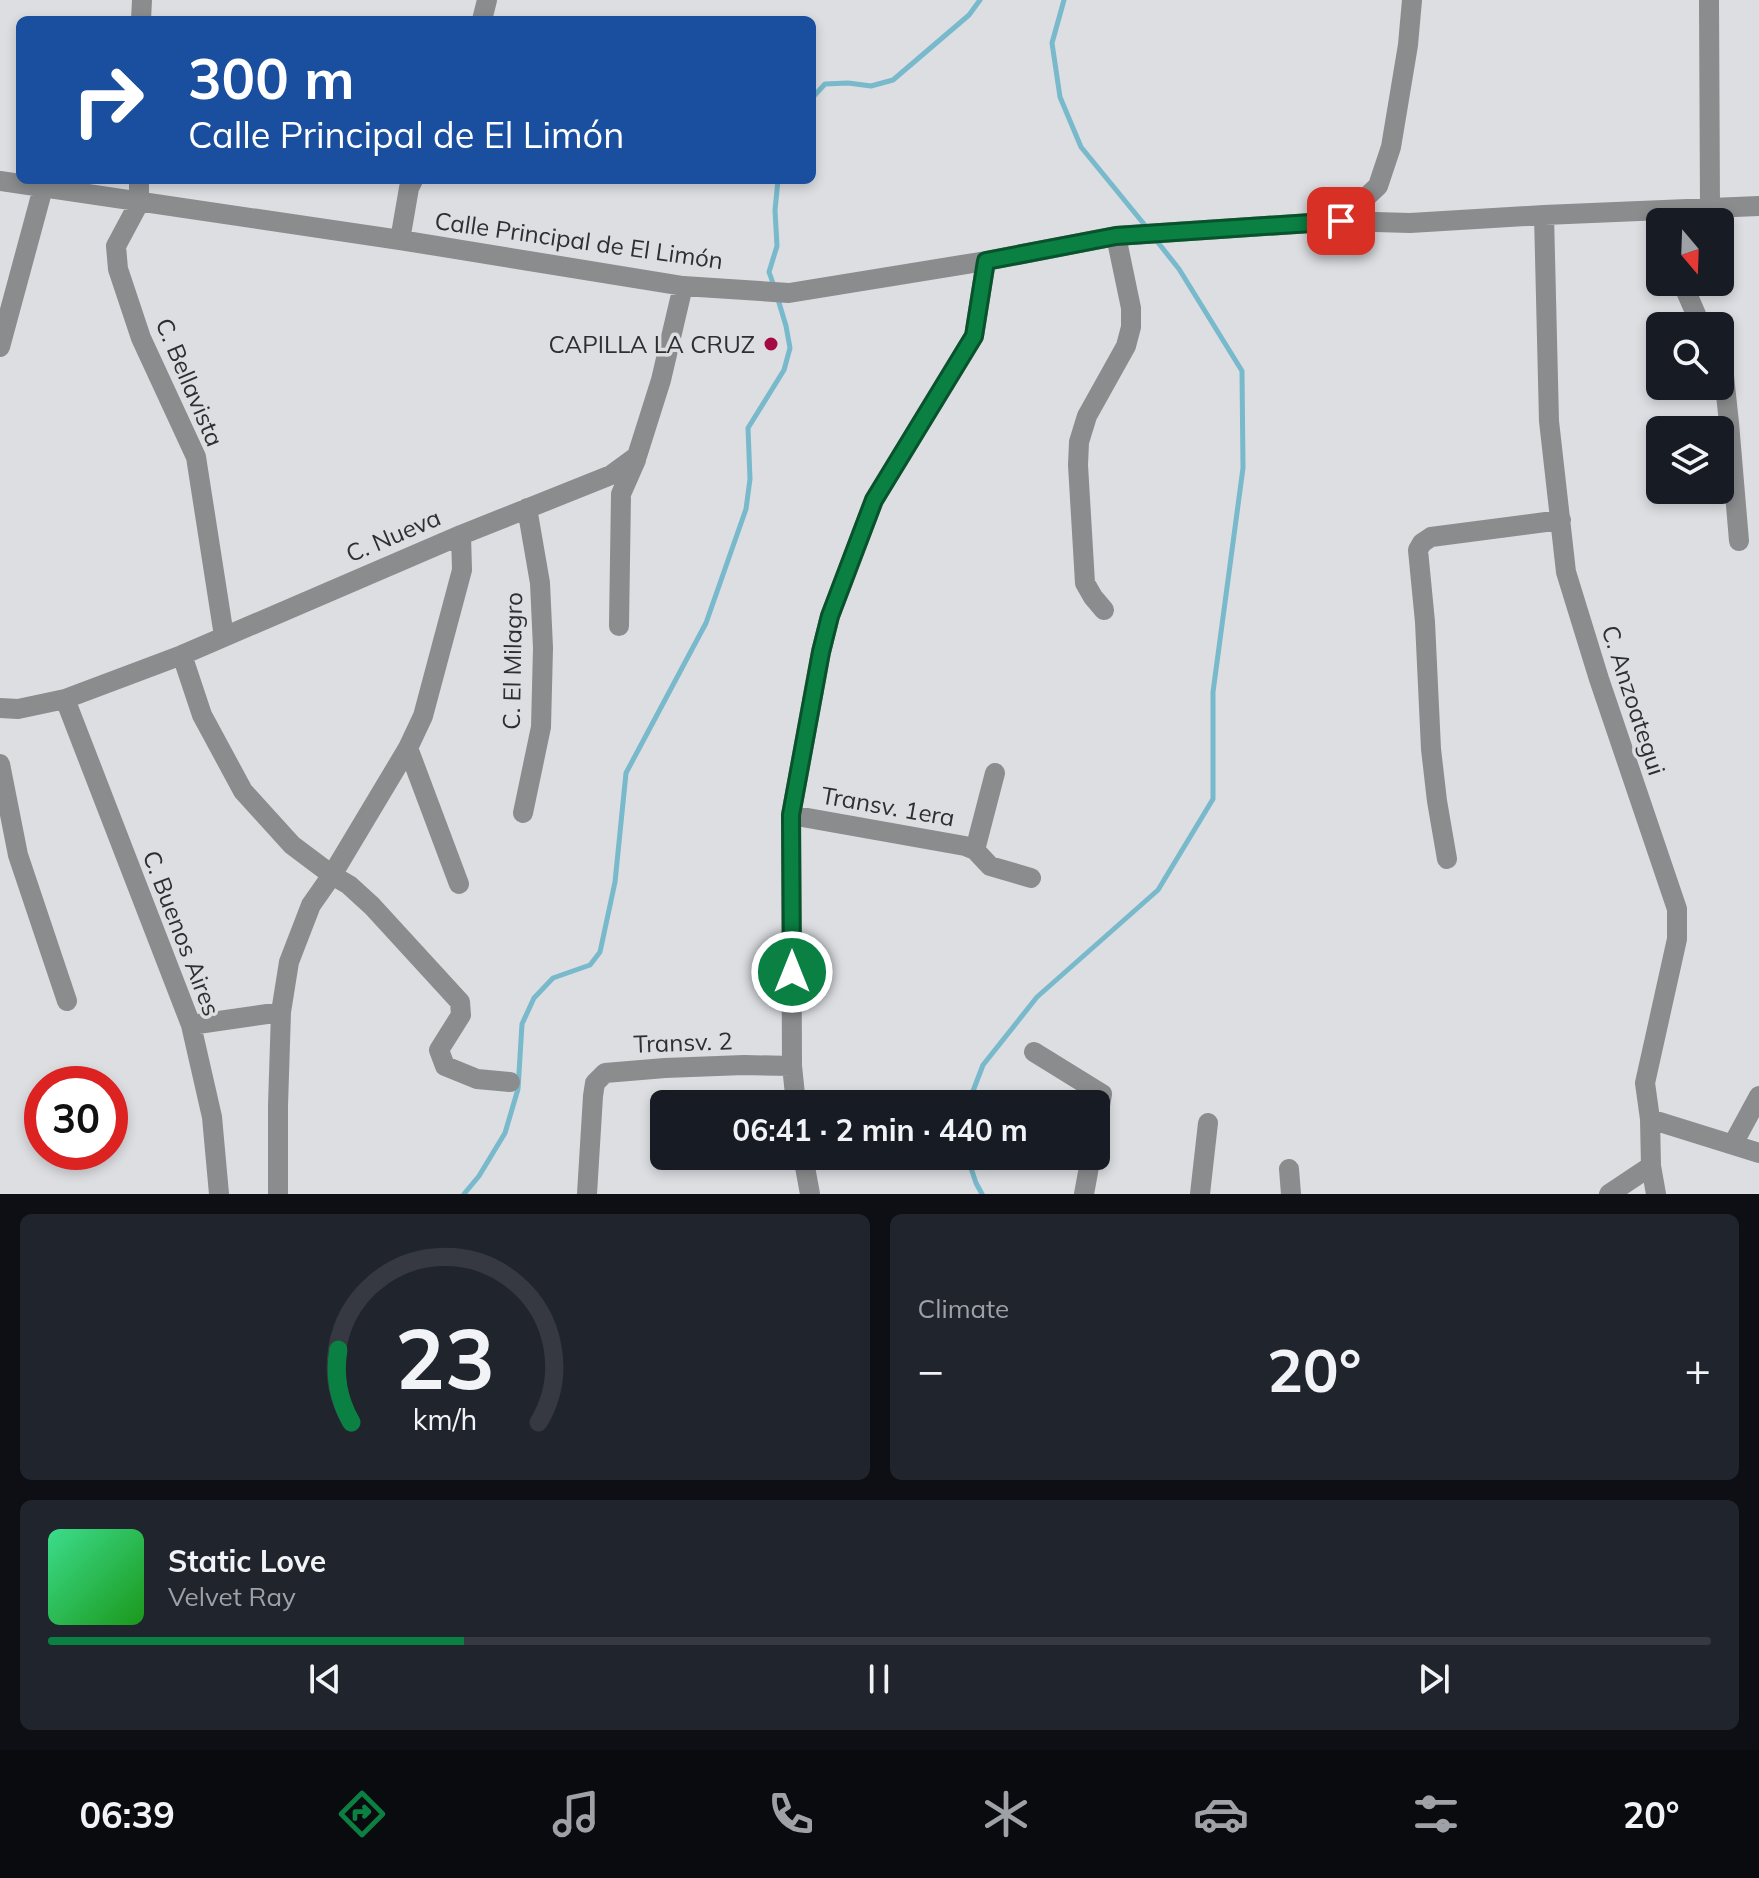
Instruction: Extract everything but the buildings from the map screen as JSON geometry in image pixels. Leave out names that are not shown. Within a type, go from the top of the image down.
[{"type":"street","points":[[1341,221],[1378,186],[1391,147],[1408,45],[1412,0]]},
{"type":"street","points":[[1709,0],[1710,208]]},
{"type":"street","name":"Calle Principal de El Limón","points":[[18,184],[400,240],[683,286],[787,293],[986,261],[1116,236],[1341,221],[1410,223],[1544,215],[1646,216]]},
{"type":"street","points":[[139,184],[139,203]]},
{"type":"street","points":[[400,240],[411,184]]},
{"type":"street","points":[[0,347],[43,188]]},
{"type":"street","name":"C. Bellavista","points":[[139,203],[116,246],[118,269],[141,338],[196,457],[224,636]]},
{"type":"street","name":"Calle Principal de El Limón","points":[[1710,208],[1759,206]]},
{"type":"street","name":"C. Anzoategui","points":[[1544,215],[1549,421],[1566,572],[1677,909],[1677,939],[1645,1083],[1656,1194]]},
{"type":"street","points":[[1104,610],[1085,583],[1078,465],[1079,442],[1087,416],[1126,346],[1131,327],[1131,308],[1116,236]]},
{"type":"street","points":[[795,1090],[791,815],[821,652],[830,616],[874,500],[974,336],[986,261]]},
{"type":"street","points":[[619,626],[621,494],[637,456],[661,380],[683,286]]},
{"type":"street","points":[[1727,400],[1739,541]]},
{"type":"street","name":"C. Nueva","points":[[0,708],[18,709],[65,699],[182,655],[461,535],[611,475],[637,456]]},
{"type":"street","name":"C. El Milagro","points":[[523,813],[541,727],[543,648],[540,583],[527,508]]},
{"type":"street","points":[[1447,859],[1431,749],[1418,550],[1431,537],[1561,520]]},
{"type":"street","points":[[278,1194],[281,1012],[289,962],[311,905],[408,748],[423,716],[462,570],[461,535]]},
{"type":"street","points":[[182,655],[202,715],[243,791],[292,845],[349,885],[372,906],[460,1002],[461,1015],[439,1050],[445,1066],[477,1079],[510,1082]]},
{"type":"street","name":"C. Buenos Aires","points":[[65,699],[191,1025],[212,1117],[219,1194]]},
{"type":"street","points":[[408,748],[459,884]]},
{"type":"street","points":[[0,764],[9,857],[67,1001]]},
{"type":"street","points":[[975,850],[995,773]]},
{"type":"street","name":"Transv. 1era","points":[[791,815],[965,846],[975,850],[990,866],[1031,878]]},
{"type":"street","points":[[191,1025],[281,1012]]},
{"type":"street","points":[[1034,1052],[1096,1090]]},
{"type":"street","name":"Transv. 2","points":[[587,1194],[593,1096],[595,1083],[605,1073],[744,1065],[792,1066]]},
{"type":"street","points":[[1733,1144],[1759,1096]]},
{"type":"street","points":[[1650,1119],[1759,1153]]},
{"type":"street","points":[[1200,1194],[1208,1123]]},
{"type":"street","points":[[1609,1194],[1651,1166]]},
{"type":"street","points":[[1289,1169],[1291,1194]]},
{"type":"street","points":[[806,1170],[810,1194]]},
{"type":"street","points":[[1084,1194],[1088,1170]]},
{"type":"waterway","points":[[816,94],[825,84],[871,86],[893,80],[969,15],[980,0]]},
{"type":"waterway","points":[[1064,0],[1052,43],[1060,97],[1081,147],[1148,229]]},
{"type":"waterway","points":[[774,286],[769,272],[777,246],[778,184]]},
{"type":"waterway","points":[[973,1090],[983,1065],[1037,997],[1158,890],[1213,799],[1213,692],[1243,468],[1242,371],[1179,269],[1156,240]]},
{"type":"waterway","points":[[464,1194],[479,1176],[505,1133],[518,1089],[522,1024],[534,998],[553,978],[590,965],[600,952],[615,882],[626,773],[706,623],[746,509],[750,479],[748,428],[784,370],[790,348],[777,296]]},
{"type":"waterway","points":[[972,1170],[982,1194]]},
{"type":"place","name":"CAPILLA LA CRUZ","points":[[771,344]]},
{"type":"route","points":[[792,972],[791,815],[830,616],[874,500],[974,336],[986,261],[1116,236],[1341,221]]}]
